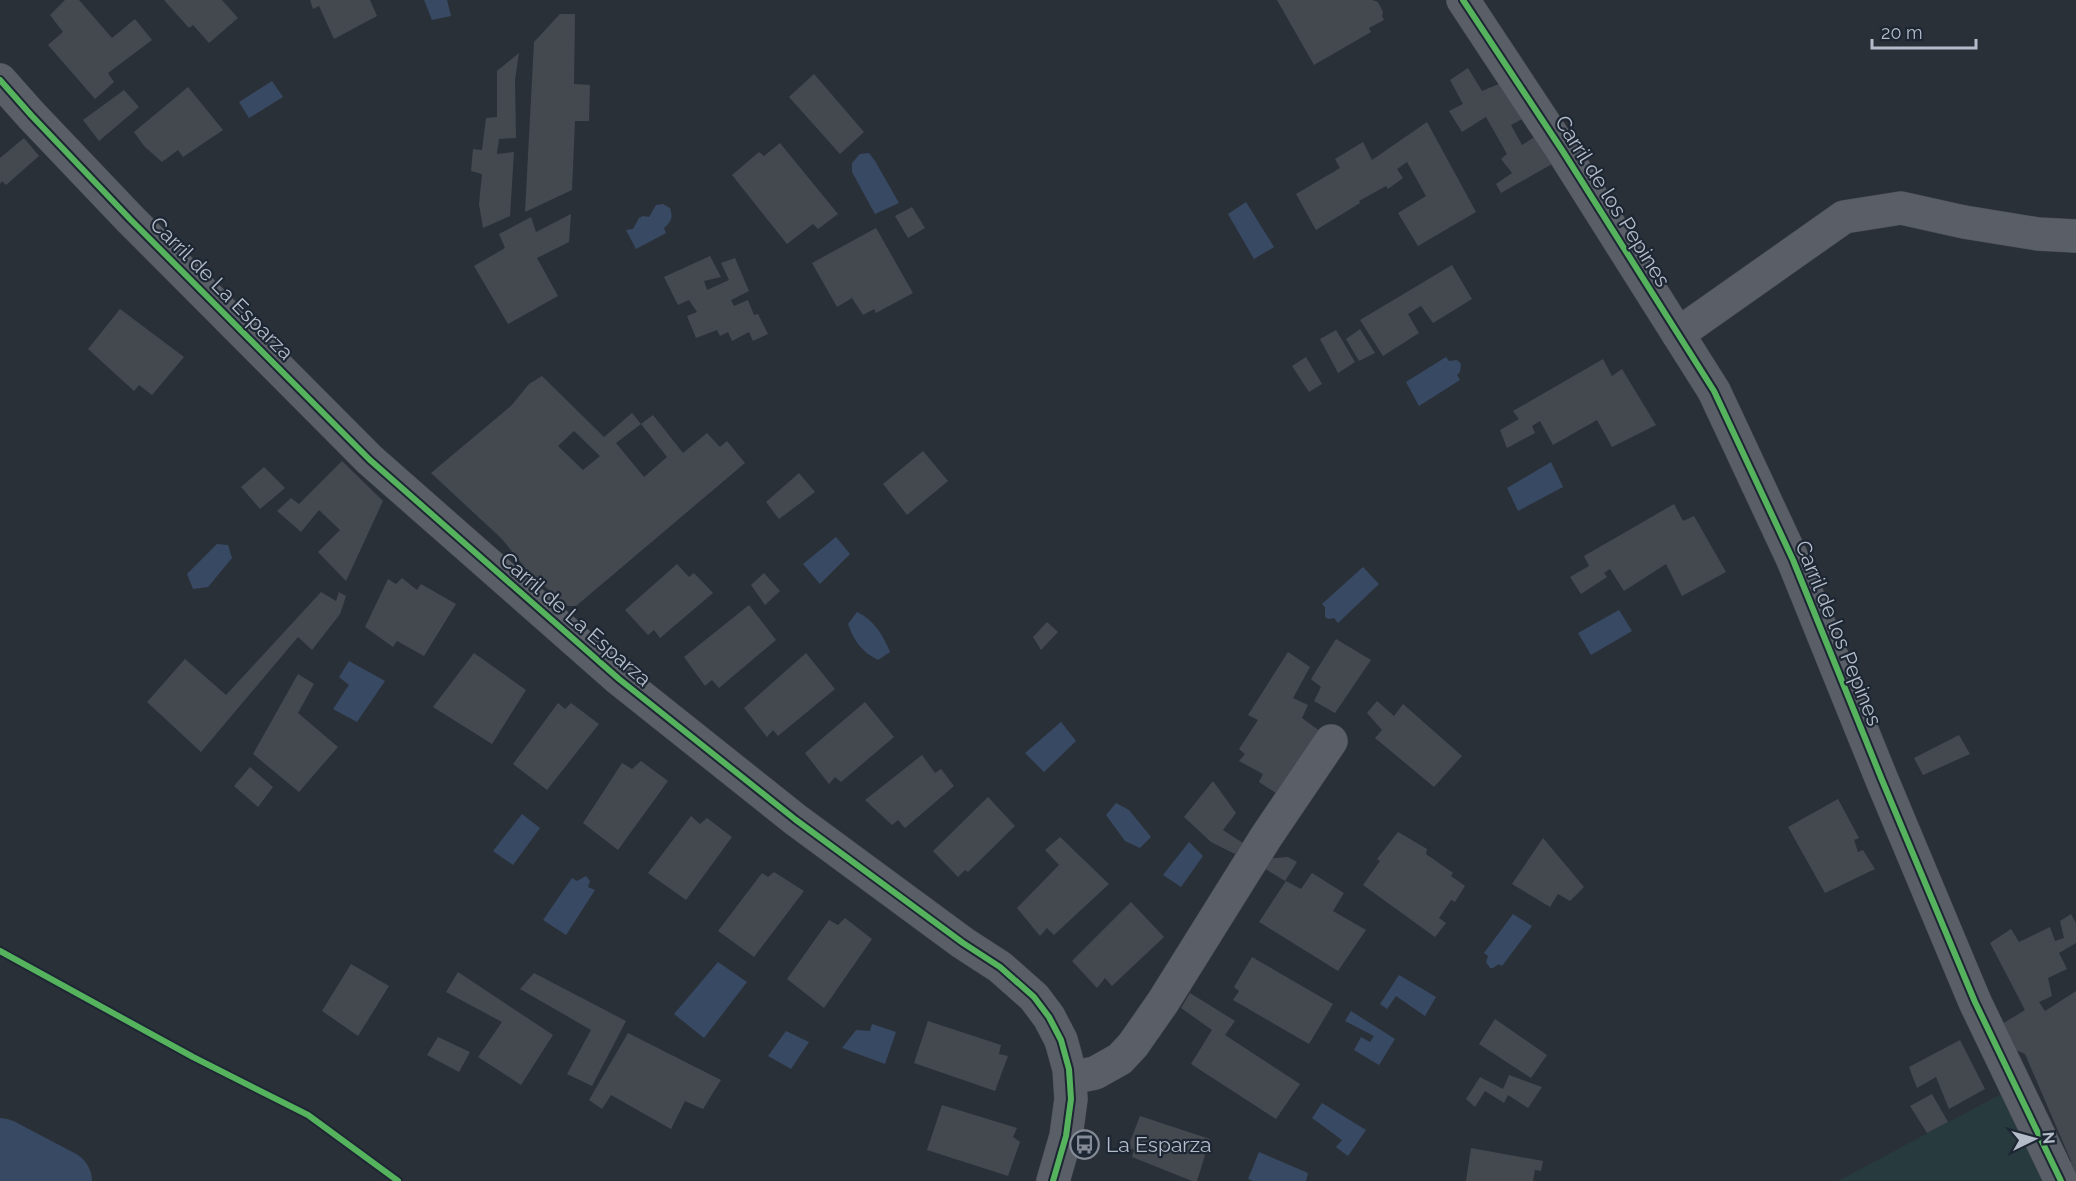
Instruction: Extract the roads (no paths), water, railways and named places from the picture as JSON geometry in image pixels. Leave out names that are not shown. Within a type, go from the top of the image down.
[{"type":"street","name":"Carril de los Pepines","points":[[1463,0],[1562,150],[1714,392],[1793,560],[1975,1002],[2061,1181]]},
{"type":"street","name":"Carril de La Esparza","points":[[0,80],[130,219],[379,468],[619,679],[796,820],[963,943],[1000,967],[1034,997],[1049,1017],[1061,1040],[1070,1078],[1071,1099],[1066,1136],[1053,1181]]},
{"type":"street","points":[[1678,334],[1844,217],[1901,208],[1964,222],[2038,234],[2076,236]]},
{"type":"street","points":[[1070,1078],[1095,1073],[1120,1059],[1133,1045],[1163,1002],[1266,837],[1331,741]]},
{"type":"water","points":[[424,0],[447,0],[451,16],[432,20]]},
{"type":"water","points":[[272,81],[283,97],[249,118],[239,102]]},
{"type":"water","points":[[869,153],[899,203],[875,214],[852,172],[852,163],[860,154]]},
{"type":"water","points":[[1246,202],[1274,247],[1254,259],[1228,214]]},
{"type":"water","points":[[663,204],[670,208],[671,214],[670,221],[664,228],[666,233],[636,249],[626,230],[633,229],[639,218],[649,217],[656,205]]},
{"type":"water","points":[[1446,357],[1449,361],[1457,360],[1461,364],[1457,375],[1460,380],[1419,406],[1406,382]]},
{"type":"water","points":[[1551,462],[1563,487],[1518,511],[1507,488]]},
{"type":"water","points":[[836,537],[850,554],[820,584],[803,564]]},
{"type":"water","points":[[217,544],[228,545],[232,558],[208,587],[193,589],[187,574]]},
{"type":"water","points":[[1363,567],[1379,584],[1338,623],[1334,618],[1325,617],[1325,607],[1322,604]]},
{"type":"water","points":[[1619,610],[1632,631],[1591,655],[1578,633]]},
{"type":"water","points":[[857,612],[873,624],[890,652],[878,660],[863,650],[850,630],[848,624]]},
{"type":"water","points":[[349,661],[385,681],[357,722],[333,709],[349,685],[339,677]]},
{"type":"water","points":[[1061,722],[1076,741],[1044,772],[1025,753]]},
{"type":"water","points":[[1116,803],[1129,810],[1151,837],[1140,848],[1125,841],[1106,815]]},
{"type":"water","points":[[522,814],[540,828],[513,865],[493,851]]},
{"type":"water","points":[[1189,842],[1203,856],[1181,887],[1163,875]]},
{"type":"water","points":[[586,876],[590,881],[588,887],[595,890],[566,935],[543,920],[572,878],[577,881]]},
{"type":"water","points":[[1513,914],[1532,926],[1502,966],[1499,964],[1490,968],[1486,962],[1488,956],[1484,953]]},
{"type":"water","points":[[718,962],[747,982],[704,1038],[674,1014]]},
{"type":"water","points":[[1399,975],[1436,997],[1425,1016],[1396,996],[1387,1009],[1380,1004]]},
{"type":"water","points":[[1351,1011],[1395,1039],[1379,1065],[1354,1050],[1361,1037],[1370,1042],[1374,1036],[1345,1021]]},
{"type":"water","points":[[872,1024],[896,1032],[885,1064],[842,1048],[856,1030],[870,1031]]},
{"type":"water","points":[[786,1031],[809,1042],[791,1069],[768,1056]]},
{"type":"water","points":[[1322,1103],[1366,1130],[1348,1156],[1336,1147],[1342,1140],[1312,1118]]},
{"type":"water","points":[[1259,1152],[1308,1173],[1306,1181],[1253,1181],[1248,1179]]},
{"type":"waterway","points":[[0,1149],[61,1181]]},
{"type":"place","name":"La Esparza","points":[[1085,1144]]}]
